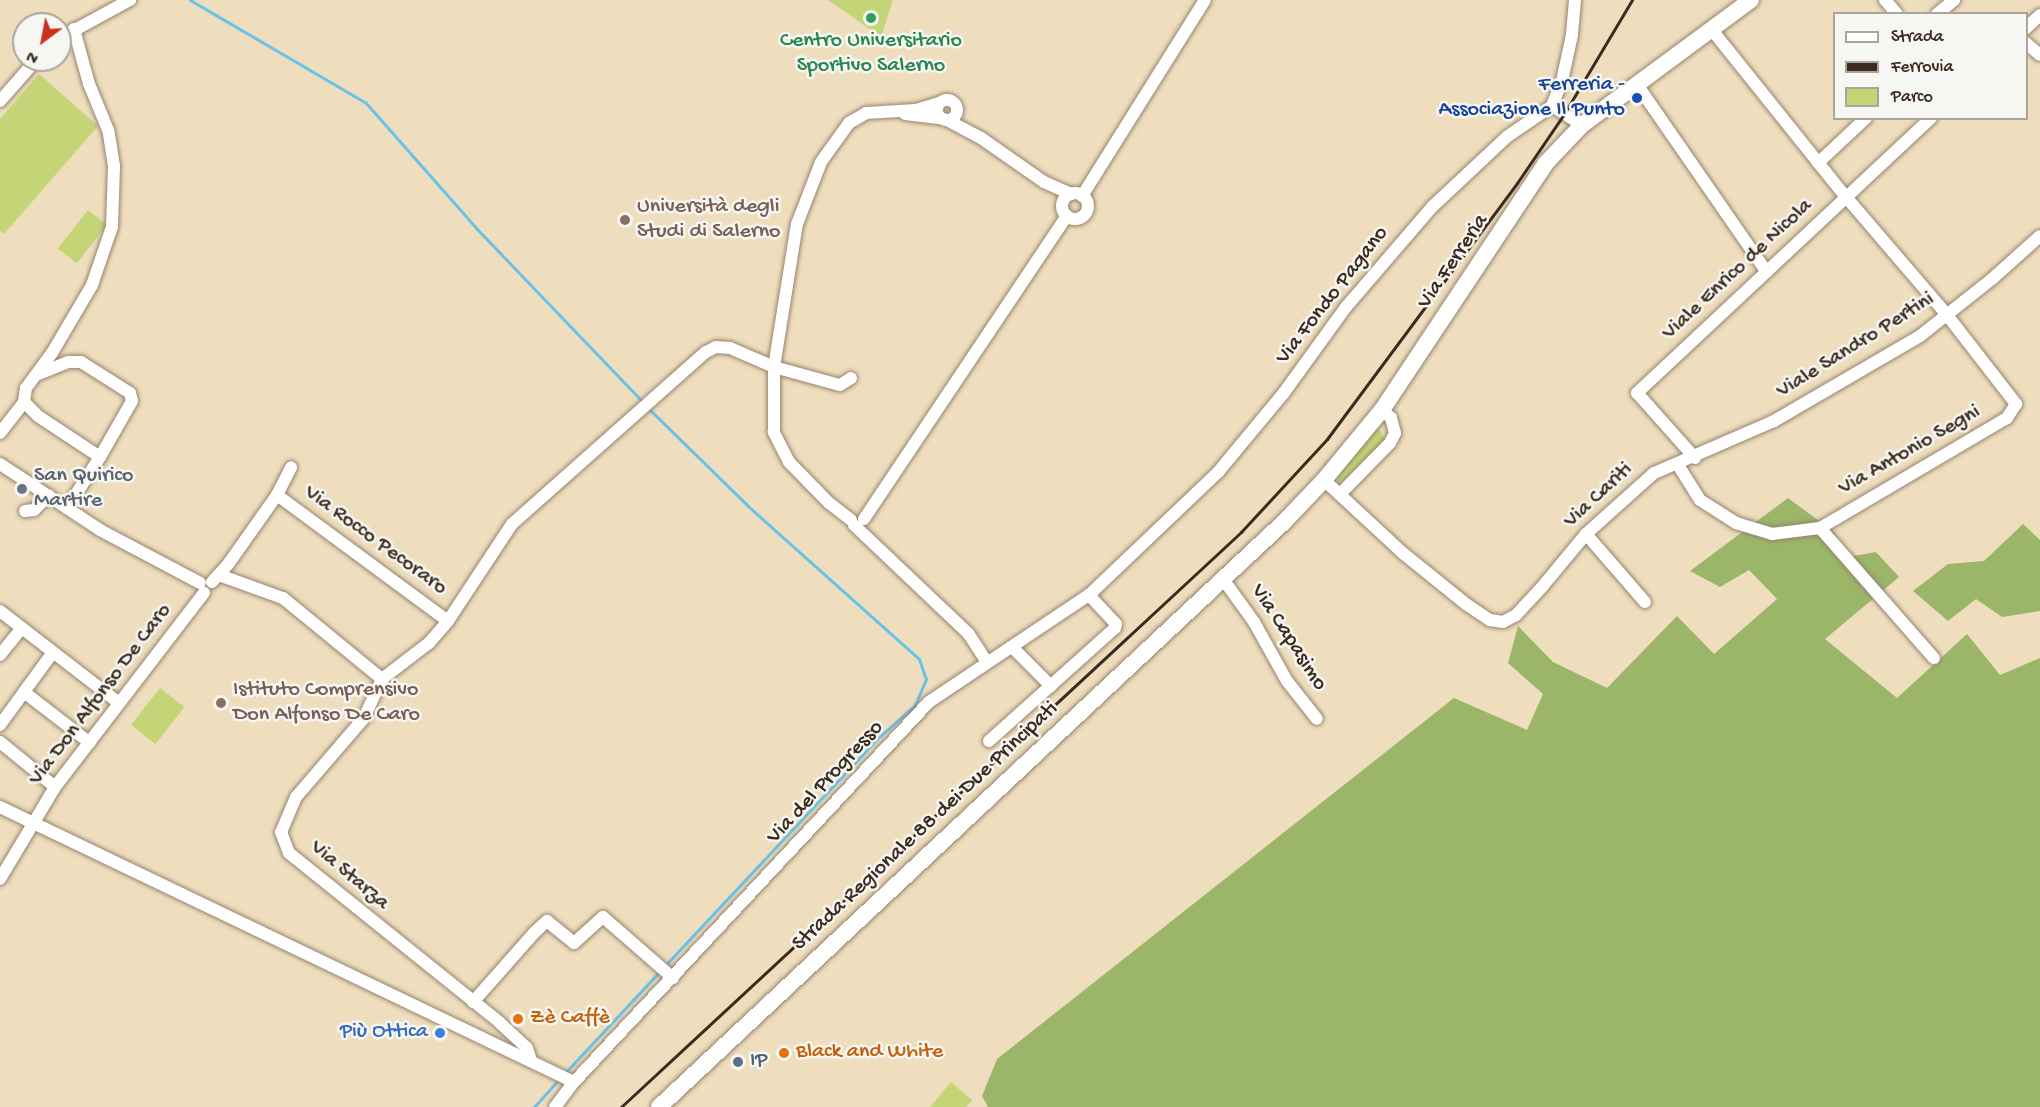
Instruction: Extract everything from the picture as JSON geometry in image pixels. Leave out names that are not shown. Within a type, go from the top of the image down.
[{"type":"main road","name":"Via Ferreria","points":[[1223,579],[1324,480],[1382,410],[1546,163],[1582,125],[1638,86],[1751,0]]},
{"type":"main road","name":"Strada Regionale 88 dei Due Principati","points":[[659,1107],[1223,579]]},
{"type":"street","points":[[0,433],[24,402],[26,388],[40,372],[92,285],[112,227],[114,166],[108,129],[88,84],[74,29],[130,0]]},
{"type":"street","points":[[857,519],[873,503],[1065,212],[1065,199],[1077,195],[1205,0]]},
{"type":"street","points":[[1575,0],[1572,35],[1562,81],[1552,106],[1582,125]]},
{"type":"street","points":[[1885,0],[1895,12]]},
{"type":"street","points":[[1939,12],[1954,0]]},
{"type":"street","points":[[2028,26],[2040,15]]},
{"type":"street","points":[[1712,30],[1846,197],[1947,315]]},
{"type":"street","points":[[2028,45],[2040,55]]},
{"type":"street","points":[[0,101],[25,72]]},
{"type":"street","points":[[1638,86],[1767,272]]},
{"type":"street","points":[[981,138],[950,101],[892,112],[866,113],[849,123],[821,162],[797,224],[774,367],[774,432],[789,462],[829,503],[857,519],[879,549],[968,633],[987,662]]},
{"type":"street","points":[[939,104],[938,114],[945,119],[981,138],[1044,182],[1077,195],[1088,202],[1085,215],[1077,219],[1065,212],[1044,182]]},
{"type":"street","name":"Via Fondo Pagano","points":[[1161,525],[1233,454],[1283,394],[1346,307],[1432,207],[1508,136],[1552,106]]},
{"type":"street","points":[[892,112],[945,119],[954,117],[956,110]]},
{"type":"street","points":[[1818,163],[1864,120]]},
{"type":"street","name":"Viale Enrico de Nicola","points":[[1695,458],[1636,393],[1929,120]]},
{"type":"street","name":"Viale Sandro Pertini","points":[[1678,465],[1774,422],[1920,336],[2040,236]]},
{"type":"street","name":"Via Antonio Segni","points":[[1820,528],[2007,418],[2016,404],[1947,315]]},
{"type":"street","points":[[0,464],[100,530],[209,583],[289,602],[382,679],[429,643],[448,621],[512,524],[692,362],[716,347],[730,348],[774,367],[840,385],[851,378]]},
{"type":"street","points":[[40,372],[69,362],[81,362],[130,393],[132,401],[67,508]]},
{"type":"street","points":[[24,402],[38,416],[100,457]]},
{"type":"street","points":[[1341,493],[1390,443],[1395,433],[1391,418],[1382,410]]},
{"type":"street","points":[[1678,465],[1700,500],[1736,523],[1772,534],[1820,528],[1934,658]]},
{"type":"street","name":"Via Cariti","points":[[1324,480],[1341,493],[1404,554],[1490,620],[1503,622],[1516,615],[1586,534],[1648,478],[1678,465]]},
{"type":"street","points":[[277,495],[291,467]]},
{"type":"street","points":[[25,511],[34,510],[49,495]]},
{"type":"street","name":"Via Rocco Pecoraro","points":[[209,583],[277,495],[448,621]]},
{"type":"street","name":"Via del Progresso","points":[[555,1107],[571,1081],[929,702],[1089,595],[1161,525]]},
{"type":"street","points":[[1586,534],[1645,602]]},
{"type":"street","name":"Via Capasimo","points":[[1223,579],[1254,622],[1287,681],[1317,720]]},
{"type":"street","name":"Via Don Alfonso De Caro","points":[[0,879],[55,787],[209,583]]},
{"type":"street","points":[[989,741],[1115,628],[1116,624],[1089,595]]},
{"type":"street","points":[[0,611],[119,703]]},
{"type":"street","points":[[0,656],[22,628]]},
{"type":"street","points":[[1012,646],[1051,686]]},
{"type":"street","points":[[1,721],[53,652]]},
{"type":"street","name":"Via Starza","points":[[382,679],[364,718],[296,797],[281,832],[289,853],[527,1048],[531,1060]]},
{"type":"street","points":[[24,692],[90,743]]},
{"type":"street","points":[[0,742],[55,787]]},
{"type":"street","points":[[0,807],[571,1081]]},
{"type":"street","points":[[473,1002],[501,968],[547,921],[574,943],[603,917],[670,976]]},
{"type":"green space","name":"Centro Universitario Sportivo Salerno","points":[[828,0],[893,0],[881,37]]},
{"type":"green space","points":[[39,74],[98,126],[4,234],[0,231],[0,119]]},
{"type":"green space","points":[[88,210],[107,225],[77,263],[58,249]]},
{"type":"green space","points":[[1374,428],[1379,429],[1385,439],[1342,482],[1338,481],[1336,475]]},
{"type":"green space","points":[[1788,498],[1834,532],[1848,557],[1876,552],[1899,577],[1825,639],[1897,698],[1967,634],[2000,675],[2040,658],[2040,1107],[988,1107],[982,1096],[997,1059],[1454,698],[1527,730],[1543,694],[1508,663],[1518,626],[1553,662],[1607,688],[1677,616],[1714,654],[1777,599],[1749,570],[1720,587],[1690,571]]},
{"type":"green space","points":[[2023,524],[2040,540],[2040,611],[2002,617],[1976,599],[1948,621],[1913,591],[1948,564],[1984,561]]},
{"type":"green space","points":[[160,688],[184,707],[155,744],[131,725]]},
{"type":"green space","points":[[951,1082],[972,1100],[966,1107],[930,1107]]},
{"type":"waterway","points":[[190,0],[366,103],[477,229],[644,403]]},
{"type":"waterway","points":[[648,408],[749,507],[919,659],[926,679],[915,705],[877,739],[664,967]]},
{"type":"waterway","points":[[563,1075],[659,972]]},
{"type":"waterway","points":[[534,1107],[559,1079]]},
{"type":"railway","points":[[621,1107],[1241,532],[1327,439],[1517,183],[1564,114],[1632,0]]},
{"type":"place","name":"Centro Universitario Sportivo Salerno","points":[[871,18]]},
{"type":"place","name":"Ferreria - Associazione Il Punto","points":[[1637,98]]},
{"type":"place","name":"Università degli Studi di Salerno","points":[[625,220]]},
{"type":"place","name":"San Quirico Martire","points":[[22,489]]},
{"type":"place","name":"Istituto Comprensivo Don Alfonso De Caro","points":[[221,703]]},
{"type":"place","name":"Zè Caffè","points":[[518,1019]]},
{"type":"place","name":"Più Ottica","points":[[440,1033]]},
{"type":"place","name":"Black and White","points":[[784,1053]]},
{"type":"place","name":"IP","points":[[738,1062]]}]
